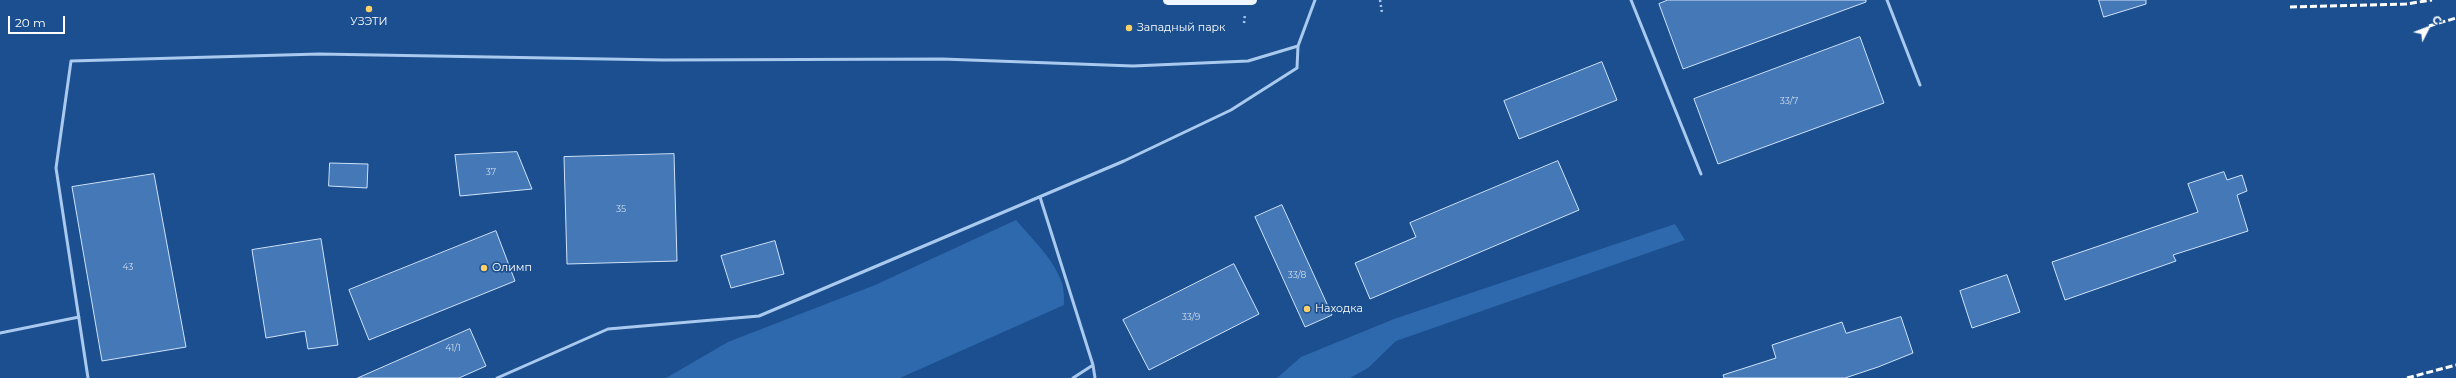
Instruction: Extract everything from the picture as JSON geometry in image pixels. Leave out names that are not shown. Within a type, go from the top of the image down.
[{"type":"main road","points":[[1168,0],[1252,0]]},
{"type":"lane","points":[[497,378],[608,329],[759,316],[1124,161],[1231,110],[1297,68],[1298,46],[1315,0]]},
{"type":"lane","points":[[1630,0],[1701,174]]},
{"type":"lane","points":[[1887,0],[1920,85]]},
{"type":"lane","points":[[88,378],[56,168],[72,61],[319,54],[663,60],[942,59],[1133,66],[1248,61],[1298,46]]},
{"type":"lane","points":[[1040,197],[1093,365],[1095,378]]},
{"type":"lane","points":[[0,333],[79,318]]},
{"type":"lane","points":[[1073,378],[1093,365]]},
{"type":"path","points":[[1380,0],[1382,13]]},
{"type":"shaded area","points":[[1016,220],[1054,266],[1063,285],[1064,305],[900,378],[666,378],[728,342],[875,285]]},
{"type":"shaded area","points":[[1675,224],[1685,240],[1396,341],[1368,368],[1350,378],[1277,378],[1301,357],[1394,319]]},
{"type":"building","points":[[1668,0],[1866,0],[1866,2],[1683,69],[1659,4]]},
{"type":"building","points":[[2099,0],[2146,0],[2146,4],[2104,17]]},
{"type":"building","points":[[1860,37],[1884,103],[1718,164],[1694,99]]},
{"type":"building","points":[[1602,62],[1617,100],[1519,139],[1504,101]]},
{"type":"building","points":[[517,152],[532,189],[460,196],[455,155]]},
{"type":"building","points":[[674,154],[677,261],[567,264],[564,157]]},
{"type":"building","points":[[1558,161],[1579,210],[1370,299],[1355,263],[1416,237],[1410,223]]},
{"type":"building","points":[[330,163],[368,164],[367,188],[329,186]]},
{"type":"building","points":[[2224,172],[2227,180],[2242,175],[2247,191],[2237,195],[2248,231],[2173,255],[2176,261],[2065,300],[2052,262],[2198,212],[2188,184]]},
{"type":"building","points":[[154,174],[186,347],[102,361],[72,187]]},
{"type":"building","points":[[1282,205],[1332,315],[1305,327],[1255,217]]},
{"type":"building","points":[[496,231],[515,281],[369,340],[349,290]]},
{"type":"building","points":[[321,239],[338,345],[308,349],[305,331],[266,338],[252,250]]},
{"type":"building","points":[[775,241],[784,274],[731,288],[721,256]]},
{"type":"building","points":[[1234,264],[1259,314],[1149,370],[1123,320]]},
{"type":"building","points":[[2007,275],[2020,312],[1972,328],[1960,291]]},
{"type":"building","points":[[1901,317],[1913,353],[1878,367],[1845,378],[1724,378],[1723,375],[1776,358],[1772,345],[1842,322],[1846,333]]},
{"type":"building","points":[[470,329],[486,366],[459,378],[358,378]]},
{"type":"railway","points":[[2290,7],[2406,4],[2432,0]]},
{"type":"railway","points":[[2429,26],[2456,18]]},
{"type":"railway","points":[[2407,378],[2456,365]]},
{"type":"place","name":"УЗЭТИ","points":[[369,9]]},
{"type":"place","name":"Западный парк","points":[[1129,28]]},
{"type":"place","name":"Олимп","points":[[484,268]]},
{"type":"place","name":"Находка","points":[[1307,309]]}]
